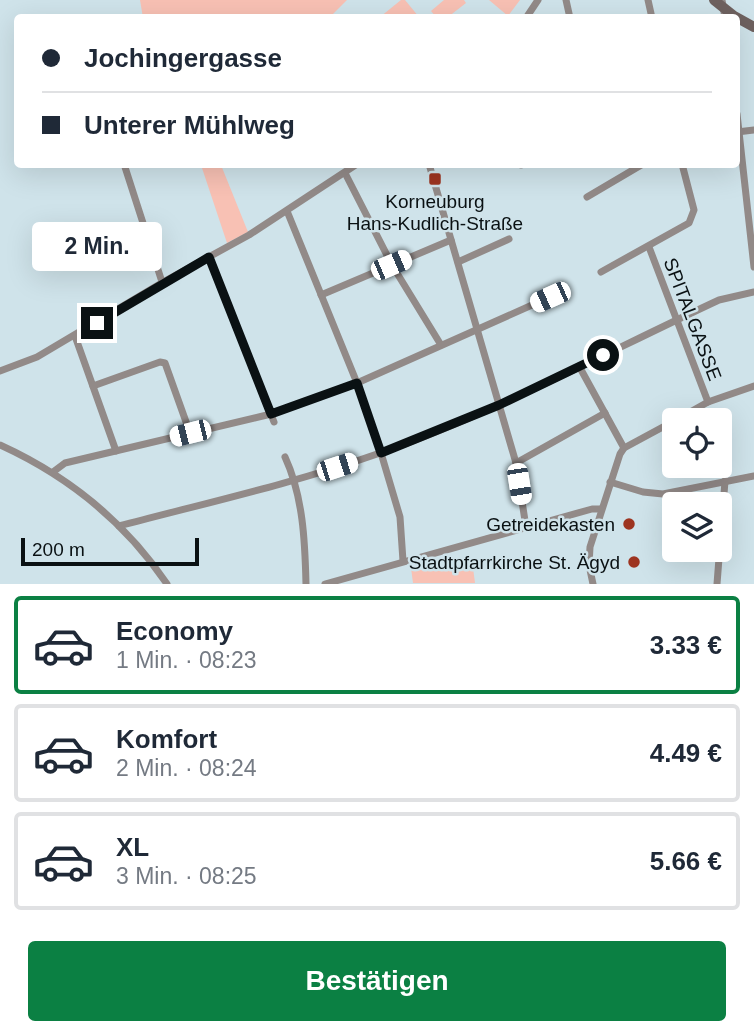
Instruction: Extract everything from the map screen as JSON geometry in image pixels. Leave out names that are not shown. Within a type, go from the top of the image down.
[{"type":"main road","points":[[714,0],[723,9]]},
{"type":"street","points":[[740,149],[754,267]]},
{"type":"street","points":[[125,168],[162,282]]},
{"type":"street","points":[[0,371],[37,357],[75,336],[162,282],[287,211],[352,168]]},
{"type":"street","points":[[430,168],[516,463],[526,527]]},
{"type":"street","points":[[587,197],[636,168]]},
{"type":"street","points":[[601,272],[683,227],[692,217],[694,210],[683,168]]},
{"type":"street","points":[[345,173],[391,265],[441,345]]},
{"type":"street","points":[[287,211],[357,383],[381,453],[400,517],[404,561]]},
{"type":"street","points":[[458,262],[509,239]]},
{"type":"street","points":[[321,295],[451,240]]},
{"type":"street","name":"SPITALGASSE","points":[[649,247],[708,402]]},
{"type":"street","points":[[209,257],[272,418]]},
{"type":"street","points":[[119,526],[293,481],[381,453],[499,405],[724,298],[754,292]]},
{"type":"street","points":[[53,472],[65,463],[190,433],[272,418],[550,297]]},
{"type":"street","points":[[75,336],[116,451]]},
{"type":"street","points":[[93,386],[160,362],[165,363],[190,433]]},
{"type":"street","points":[[579,366],[624,448]]},
{"type":"street","points":[[698,408],[754,386]]},
{"type":"street","points":[[516,463],[605,413]]},
{"type":"street","points":[[593,583],[589,558],[601,509],[624,448],[662,428]]},
{"type":"street","points":[[0,445],[53,472],[83,494],[141,549],[167,583]]},
{"type":"street","points":[[285,457],[304,531],[306,583]]},
{"type":"street","points":[[610,482],[643,492],[663,494],[754,476]]},
{"type":"street","points":[[717,583],[725,481]]},
{"type":"street","points":[[325,583],[592,509],[601,509]]},
{"type":"shaded area","points":[[140,0],[347,0],[333,14],[142,14]]},
{"type":"shaded area","points":[[401,0],[405,0],[417,14],[384,14]]},
{"type":"shaded area","points":[[444,0],[464,0],[466,3],[452,14],[434,14],[431,11]]},
{"type":"shaded area","points":[[489,0],[520,0],[510,14],[506,14]]},
{"type":"shaded area","points":[[202,168],[222,168],[248,232],[227,243]]},
{"type":"shaded area","points":[[472,560],[475,583],[413,583],[411,568]]},
{"type":"place","name":"Korneuburg Hans-Kudlich-Straße","points":[[435,179]]},
{"type":"place","name":"Getreidekasten","points":[[629,524]]},
{"type":"place","name":"Stadtpfarrkirche St. Ägyd","points":[[634,562]]},
{"type":"route","points":[[97,323],[209,257],[271,414],[357,383],[381,453],[499,405],[603,355]]}]
